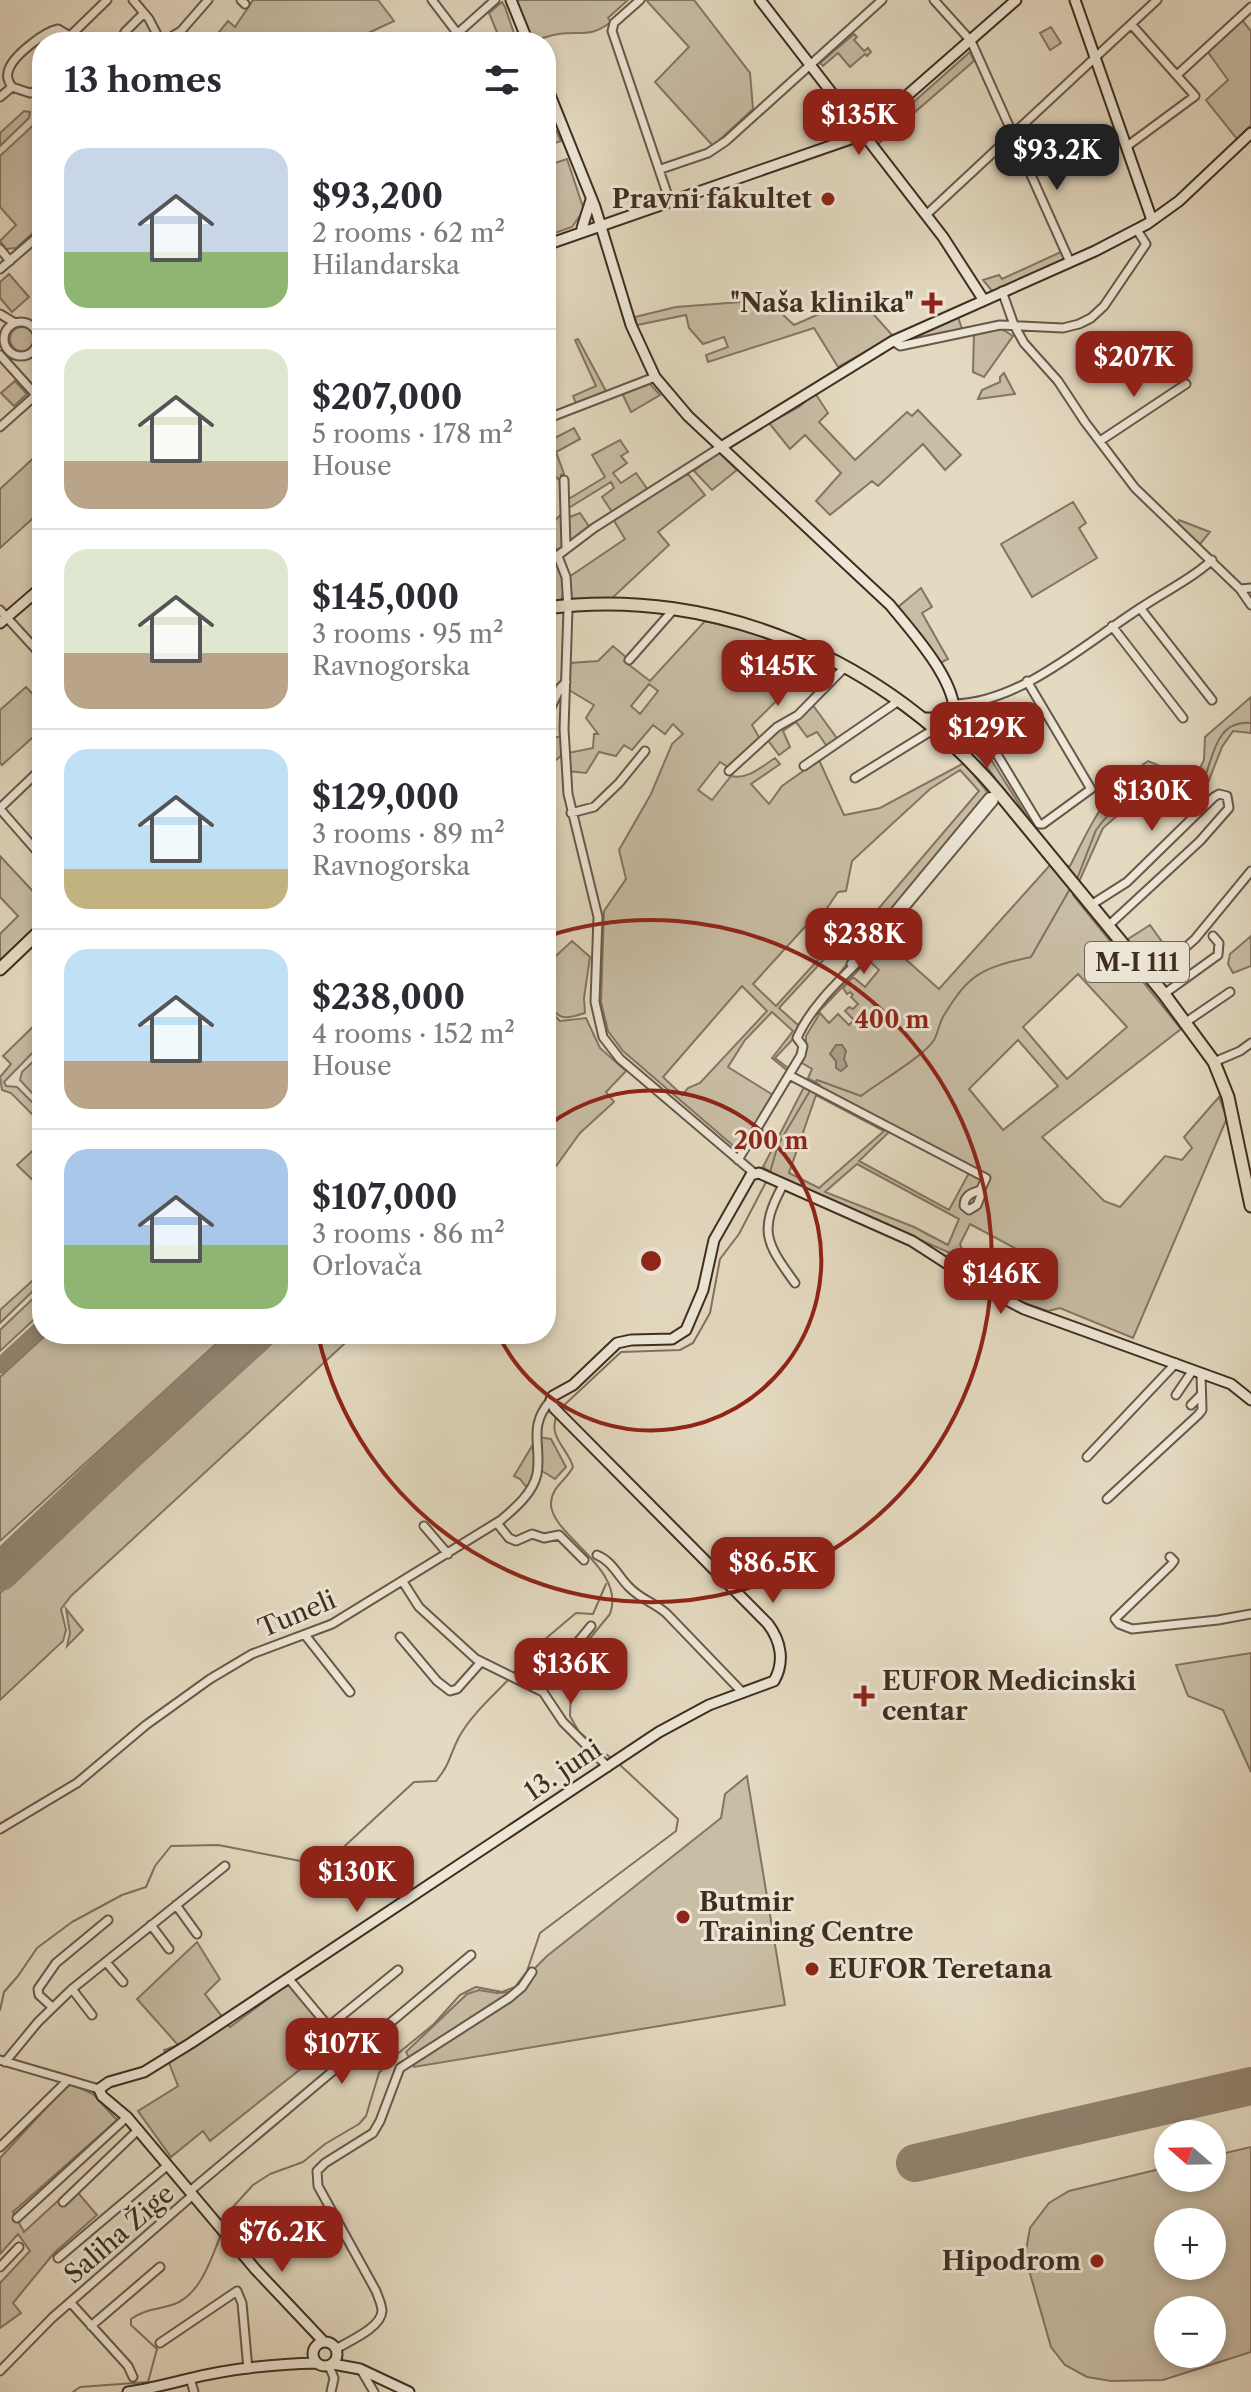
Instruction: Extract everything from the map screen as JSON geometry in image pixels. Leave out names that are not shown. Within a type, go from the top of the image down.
[{"type":"main road","name":"M-I 111","points":[[556,607],[643,606],[674,609],[750,625],[846,666],[900,700],[937,729],[959,749],[1058,865],[1164,994],[1214,1062],[1247,1159],[1251,1206]]},
{"type":"main road","points":[[925,719],[939,719],[953,712],[959,749]]},
{"type":"main road","points":[[0,969],[32,939]]},
{"type":"street","points":[[78,32],[107,0]]},
{"type":"street","points":[[133,0],[156,32]]},
{"type":"street","points":[[179,32],[208,0]]},
{"type":"street","points":[[432,0],[457,32]]},
{"type":"street","points":[[459,32],[495,0]]},
{"type":"street","points":[[511,0],[524,32]]},
{"type":"street","points":[[640,0],[614,23],[612,31],[670,202]]},
{"type":"street","points":[[760,0],[926,215],[983,299]]},
{"type":"street","points":[[661,169],[714,150],[882,0]]},
{"type":"street","points":[[934,0],[971,41],[1070,262]]},
{"type":"street","points":[[582,228],[626,218],[862,135],[1016,0]]},
{"type":"street","points":[[1075,0],[1152,220]]},
{"type":"street","points":[[926,215],[1157,0]]},
{"type":"street","points":[[1177,75],[1251,7]]},
{"type":"street","points":[[125,32],[144,13]]},
{"type":"street","points":[[1126,147],[1195,96],[1131,24]]},
{"type":"street","points":[[32,44],[9,68],[8,78],[12,87],[32,92]]},
{"type":"street","points":[[0,97],[12,87]]},
{"type":"street","points":[[556,110],[591,197],[631,325],[655,377],[679,406],[721,447],[890,605],[936,667],[953,712],[948,728],[937,729],[855,778]]},
{"type":"street","points":[[1251,133],[1179,201],[1137,230],[893,341],[721,447],[557,556],[565,571],[568,605],[564,729],[571,813],[598,917],[595,1002],[603,1037],[620,1059],[738,1160],[759,1174],[912,1241],[988,1290],[1024,1309],[1197,1371],[1236,1387],[1251,1400]]},
{"type":"street","points":[[573,236],[582,228],[591,197]]},
{"type":"street","points":[[609,249],[611,236],[626,218]]},
{"type":"street","points":[[556,242],[600,224]]},
{"type":"street","points":[[893,341],[900,346],[1000,325],[1067,328],[1094,316],[1146,244],[1137,230]]},
{"type":"street","points":[[0,269],[32,242]]},
{"type":"street","points":[[0,249],[10,261]]},
{"type":"street","points":[[1002,291],[1024,343],[1058,381],[1135,488],[1212,560],[1251,605]]},
{"type":"street","points":[[2,316],[15,323]]},
{"type":"street","points":[[2,316],[7,329],[5,343],[13,354],[17,370]]},
{"type":"street","points":[[7,329],[15,323],[26,322],[32,327]]},
{"type":"street","points":[[17,370],[32,350]]},
{"type":"street","points":[[13,354],[26,355]]},
{"type":"street","points":[[0,355],[32,390]]},
{"type":"street","points":[[556,415],[655,377]]},
{"type":"street","points":[[1100,441],[1186,384]]},
{"type":"street","points":[[0,427],[32,399]]},
{"type":"street","points":[[564,480],[566,548]]},
{"type":"street","points":[[953,712],[979,703],[1051,668],[1196,574],[1212,560]]},
{"type":"street","points":[[1240,589],[1251,588]]},
{"type":"street","points":[[32,594],[2,617],[32,646]]},
{"type":"street","points":[[1140,608],[1212,700]]},
{"type":"street","points":[[629,660],[674,609]]},
{"type":"street","points":[[1112,626],[1183,718]]},
{"type":"street","points":[[729,771],[777,727],[798,715],[846,666]]},
{"type":"street","points":[[979,703],[981,728],[1039,824],[1043,824],[1091,789],[1027,681]]},
{"type":"street","points":[[556,697],[566,682]]},
{"type":"street","points":[[804,766],[900,700]]},
{"type":"street","points":[[571,813],[594,807],[645,751]]},
{"type":"street","points":[[32,778],[0,808],[32,845]]},
{"type":"street","points":[[738,1160],[803,1051],[797,1038],[802,1027],[846,970],[865,955],[994,801],[996,794]]},
{"type":"street","points":[[1091,905],[1127,882],[1214,797],[1219,794],[1227,796],[1229,808],[1200,841],[1108,926]]},
{"type":"street","points":[[1151,978],[1195,939],[1251,871]]},
{"type":"street","points":[[1164,994],[1218,955],[1219,943],[1213,936]]},
{"type":"street","points":[[1186,1022],[1230,992]]},
{"type":"street","points":[[1214,1062],[1251,1043]]},
{"type":"street","points":[[789,1075],[986,1178],[980,1191]]},
{"type":"street","points":[[552,1404],[553,1396],[573,1385],[617,1343],[672,1339],[686,1330],[703,1290],[714,1240],[748,1178],[759,1174]]},
{"type":"street","points":[[781,1184],[769,1214],[768,1236],[772,1251],[795,1283]]},
{"type":"street","points":[[1087,1457],[1176,1363]]},
{"type":"street","points":[[1176,1395],[1197,1371]]},
{"type":"street","points":[[1107,1499],[1202,1410],[1197,1371]]},
{"type":"street","points":[[1191,1405],[1201,1395]]},
{"type":"street","name":"13. juni","points":[[99,2089],[109,2082],[144,2072],[684,1717],[770,1683],[777,1677],[780,1654],[776,1634],[552,1404]]},
{"type":"street","name":"Tuneli","points":[[0,1829],[77,1783],[146,1725],[210,1679],[252,1654],[332,1624],[497,1523],[520,1503],[536,1478],[537,1426],[544,1408],[552,1404]]},
{"type":"street","points":[[497,1523],[509,1538],[516,1541],[532,1534],[544,1538],[559,1535],[584,1560]]},
{"type":"street","points":[[424,1526],[448,1554]]},
{"type":"street","points":[[597,1555],[607,1560],[635,1593],[655,1603],[667,1614],[743,1693]]},
{"type":"street","points":[[1170,1557],[1174,1561],[1171,1565],[1115,1619],[1119,1624],[1132,1629],[1251,1614]]},
{"type":"street","points":[[403,1582],[419,1607],[481,1662],[539,1689],[550,1700],[563,1722],[614,1763]]},
{"type":"street","points":[[539,1689],[591,1626]]},
{"type":"street","points":[[305,1635],[350,1692]]},
{"type":"street","points":[[400,1637],[437,1681],[450,1691],[457,1689],[481,1662]]},
{"type":"street","points":[[225,1866],[72,1989],[3,2061],[99,2089],[102,2096],[127,2117],[308,2328],[317,2352],[409,2392]]},
{"type":"street","points":[[176,1905],[197,1934]]},
{"type":"street","points":[[52,2007],[39,1995],[38,1989],[56,1963],[108,1920]]},
{"type":"street","points":[[151,1925],[169,1949]]},
{"type":"street","name":"Saliha Žige","points":[[0,2371],[70,2302],[192,2193],[471,1955]]},
{"type":"street","points":[[106,1962],[123,1982]]},
{"type":"street","points":[[329,2026],[398,1970]]},
{"type":"street","points":[[334,2359],[379,2320],[382,2310],[376,2291],[318,2186],[317,2171],[367,2138],[379,2126],[400,2068],[509,1998],[522,1987],[532,1972]]},
{"type":"street","points":[[289,1979],[353,2056]]},
{"type":"street","points":[[72,1989],[92,2015]]},
{"type":"street","points":[[0,2147],[67,2081]]},
{"type":"street","points":[[17,2218],[127,2117]]},
{"type":"street","points":[[63,2202],[138,2130]]},
{"type":"street","points":[[58,2258],[168,2165]]},
{"type":"street","points":[[0,2267],[19,2247]]},
{"type":"street","name":"Saliha Žige","points":[[91,2326],[160,2267]]},
{"type":"street","points":[[160,2343],[237,2291],[242,2303],[248,2369]]},
{"type":"street","name":"Saliha Žige","points":[[70,2302],[128,2366],[133,2377]]},
{"type":"street","points":[[130,2392],[148,2391],[190,2378],[299,2364],[330,2343],[334,2359],[331,2392]]},
{"type":"street","points":[[355,2368],[374,2392]]},
{"type":"street","points":[[190,2378],[194,2392]]},
{"type":"shaded area","points":[[253,0],[378,0],[394,21],[370,32],[219,32],[228,21],[235,27]]},
{"type":"shaded area","points":[[516,0],[628,0],[608,18],[611,22],[597,30],[556,35],[556,32],[528,32]]},
{"type":"shaded area","points":[[646,0],[694,0],[750,73],[753,109],[713,146],[655,82],[689,47]]},
{"type":"shaded area","points":[[502,2],[514,32],[497,32],[489,13]]},
{"type":"shaded area","points":[[1242,20],[1251,31],[1251,125],[1237,139],[1206,100],[1228,80],[1205,48]]},
{"type":"shaded area","points":[[1051,27],[1061,43],[1050,50],[1040,33]]},
{"type":"shaded area","points":[[854,34],[857,37],[854,40],[864,51],[868,48],[871,52],[867,56],[865,54],[850,67],[838,53],[823,66],[820,63]]},
{"type":"shaded area","points":[[970,52],[974,61],[878,144],[873,138]]},
{"type":"shaded area","points":[[24,111],[30,112],[29,118],[0,146],[0,133]]},
{"type":"shaded area","points":[[32,126],[32,234],[16,248],[6,249],[0,241],[16,225],[0,207],[0,156]]},
{"type":"shaded area","points":[[567,159],[584,210],[572,227],[556,233],[556,163]]},
{"type":"shaded area","points":[[1063,251],[1064,258],[1059,263],[999,290],[992,291],[983,280],[999,275],[1002,279]]},
{"type":"shaded area","points":[[9,274],[29,297],[12,312],[0,298],[0,282]]},
{"type":"shaded area","points":[[858,297],[893,336],[838,367],[814,328],[708,362],[706,355],[728,347],[724,337],[703,344],[689,328],[686,315],[637,325],[635,317],[676,307],[767,300],[794,325]]},
{"type":"shaded area","points":[[958,317],[962,329],[903,341]]},
{"type":"shaded area","points":[[22,327],[31,330],[31,348],[22,351],[13,348],[10,339],[13,330]]},
{"type":"shaded area","points":[[1000,328],[1013,336],[984,377],[973,372],[974,332]]},
{"type":"shaded area","points":[[578,339],[607,393],[576,403],[573,396],[596,386],[575,340]]},
{"type":"shaded area","points":[[1004,373],[1015,394],[978,399],[982,390],[1000,382]]},
{"type":"shaded area","points":[[15,381],[27,394],[14,406],[1,393]]},
{"type":"shaded area","points":[[650,384],[660,395],[631,412],[622,393]]},
{"type":"shaded area","points":[[815,393],[828,413],[819,422],[855,460],[907,412],[912,416],[918,410],[961,455],[945,470],[923,444],[878,486],[872,481],[830,515],[816,501],[841,473],[805,435],[790,449],[769,423],[799,407]]},
{"type":"shaded area","points":[[574,428],[580,439],[556,452],[556,437]]},
{"type":"shaded area","points":[[620,440],[628,452],[621,456],[627,463],[613,473],[621,483],[636,473],[648,490],[612,512],[602,497],[614,488],[611,482],[567,509],[567,500],[605,477],[592,455]]},
{"type":"shaded area","points":[[556,452],[564,474],[561,475],[562,482],[556,477]]},
{"type":"shaded area","points":[[719,452],[737,470],[712,490],[694,471]]},
{"type":"shaded area","points":[[32,459],[32,519],[0,548],[0,489]]},
{"type":"shaded area","points":[[688,474],[705,495],[658,532],[669,545],[610,600],[572,599],[569,577],[625,539],[613,519]]},
{"type":"shaded area","points":[[1073,502],[1086,523],[1079,528],[1097,558],[1032,597],[1001,544]]},
{"type":"shaded area","points":[[563,513],[563,547],[559,550],[556,549],[556,519]]},
{"type":"shaded area","points":[[580,513],[590,528],[569,542],[567,518]]},
{"type":"shaded area","points":[[1179,520],[1210,532],[1200,544],[1178,524]]},
{"type":"shaded area","points":[[556,563],[563,582],[560,603],[556,604]]},
{"type":"shaded area","points":[[921,588],[932,607],[922,613],[948,659],[940,663],[898,607]]},
{"type":"shaded area","points":[[705,621],[747,631],[816,655],[809,669],[752,725],[760,739],[728,767],[720,762],[698,790],[712,800],[731,776],[749,774],[775,758],[780,764],[751,784],[769,804],[782,786],[819,760],[844,815],[880,808],[964,763],[996,803],[884,940],[939,989],[1051,864],[1070,866],[1102,808],[1121,782],[1148,761],[1189,778],[1196,776],[1204,760],[1205,737],[1251,697],[1251,733],[1233,731],[1222,747],[1202,798],[1182,797],[1155,783],[1103,828],[1073,895],[1181,1029],[1042,1137],[1104,1201],[1120,1207],[1165,1156],[1182,1160],[1192,1148],[1184,1137],[1219,1097],[1227,1118],[1133,1338],[1060,1308],[1048,1311],[1010,1298],[964,1271],[948,1252],[784,1180],[763,1167],[804,1087],[814,1092],[820,1085],[808,1078],[812,1069],[802,1063],[806,1036],[820,1013],[829,1023],[838,1014],[849,1025],[854,1020],[845,1011],[858,1004],[851,997],[853,995],[850,992],[847,994],[843,988],[853,977],[865,987],[879,970],[868,960],[775,1058],[792,1071],[742,1150],[737,1149],[623,1051],[608,1031],[601,1002],[604,911],[626,879],[619,850],[651,794],[672,744],[683,734],[673,724],[665,734],[653,725],[632,750],[624,745],[616,756],[599,752],[586,773],[568,771],[568,753],[593,748],[594,734],[598,734],[586,718],[594,705],[569,690],[570,663],[598,661],[613,646],[627,658],[624,661],[650,681]],"holes":[[[649,684],[658,691],[640,714],[631,706]],[[960,770],[979,791],[850,942],[821,917],[838,892],[846,891],[852,861],[930,789]],[[813,918],[837,939],[776,1006],[753,984]],[[840,942],[854,955],[798,1025],[779,1008]],[[1078,974],[1127,1027],[1067,1079],[1023,1027]],[[742,986],[767,1011],[700,1083],[688,1088],[682,1095],[663,1077]],[[772,1012],[793,1031],[772,1058],[789,1072],[773,1095],[728,1067],[745,1040]],[[1018,1040],[1058,1086],[1003,1130],[969,1089]],[[816,1095],[884,1131],[819,1188],[789,1173]],[[891,1130],[969,1173],[949,1210],[859,1161]],[[857,1164],[959,1219],[948,1245],[914,1227],[825,1192]],[[970,1224],[1022,1252],[1004,1281],[965,1258],[960,1244]]]},
{"type":"shaded area","points":[[26,687],[32,693],[32,738],[2,765],[0,763],[0,710]]},
{"type":"shaded area","points":[[812,704],[839,741],[828,748],[817,732],[807,737],[796,722],[783,731],[790,747],[779,755],[767,739]]},
{"type":"shaded area","points":[[962,708],[974,713],[975,734],[1031,820],[1033,828],[962,739],[958,725]]},
{"type":"shaded area","points":[[556,737],[562,737],[561,756],[556,760]]},
{"type":"shaded area","points":[[0,856],[32,890],[32,931],[0,961],[0,934],[18,916],[0,897]]},
{"type":"shaded area","points":[[1150,925],[1165,946],[1144,963],[1125,941]]},
{"type":"shaded area","points":[[1251,936],[1251,966],[1233,973],[1228,964],[1230,954]]},
{"type":"shaded area","points":[[572,941],[590,957],[585,1013],[567,1017],[556,1014],[556,956]]},
{"type":"shaded area","points":[[556,1017],[560,1021],[586,1018],[600,1048],[626,1071],[606,1092],[614,1102],[580,1133],[556,1166]]},
{"type":"shaded area","points":[[32,1028],[32,1053],[4,1082],[6,1086],[17,1087],[32,1102],[32,1114],[11,1093],[2,1090],[0,1077],[11,1064],[3,1056]]},
{"type":"shaded area","points":[[836,1045],[842,1045],[846,1051],[844,1059],[847,1066],[841,1071],[836,1068],[836,1061],[830,1054]]},
{"type":"shaded area","points":[[32,1062],[32,1093],[20,1080],[22,1072]]},
{"type":"shaded area","points":[[32,1151],[32,1179],[17,1165]]},
{"type":"shaded area","points":[[32,1281],[32,1292],[0,1323],[0,1310]]},
{"type":"shaded area","points":[[32,1300],[32,1321],[0,1351],[0,1330]]},
{"type":"shaded area","points":[[36,1344],[216,1344],[0,1541],[0,1377]]},
{"type":"shaded area","points":[[271,1344],[344,1344],[71,1596],[61,1609],[66,1630],[63,1641],[0,1700],[0,1593]]},
{"type":"shaded area","points":[[538,1437],[551,1439],[566,1467],[555,1479],[542,1471]]},
{"type":"shaded area","points":[[532,1446],[535,1463],[528,1489],[514,1476]]},
{"type":"shaded area","points":[[66,1609],[83,1630],[67,1646],[70,1633]]},
{"type":"shaded area","points":[[1251,1653],[1251,1772],[1223,1710],[1188,1696],[1176,1665]]},
{"type":"shaded area","name":"Butmir Training Centre","points":[[747,1776],[785,2005],[414,2067],[406,2052],[467,1994],[479,1990],[511,1992],[547,1956],[721,1818],[725,1794]]},
{"type":"shaded area","points":[[197,1942],[220,1979],[205,1994],[230,2027],[288,1984],[336,2041],[210,2141],[203,2131],[171,2157],[138,2111],[178,2086],[164,2050],[178,2045],[137,1999]]},
{"type":"shaded area","points":[[69,2083],[93,2094],[117,2120],[13,2212],[24,2232],[73,2187],[97,2215],[54,2253],[13,2303],[21,2313],[0,2328],[0,2283],[30,2251],[18,2234],[0,2254],[0,2158]]},
{"type":"shaded area","name":"Hipodrom","points":[[1251,2147],[1251,2352],[1226,2360],[1226,2296],[1154,2296],[1154,2368],[1201,2368],[1163,2380],[1111,2381],[1087,2377],[1065,2365],[1051,2347],[1025,2256],[1030,2228],[1049,2203],[1069,2191],[1154,2170],[1154,2192],[1226,2192],[1226,2153]]},
{"type":"waterway","points":[[1077,879],[1096,830],[1129,788],[1157,771],[1183,795],[1199,790],[1221,736],[1238,724],[1251,723]]},
{"type":"waterway","points":[[814,1083],[817,1080],[861,1096],[911,1061],[934,1040],[952,1002],[969,982],[988,969],[1031,957],[1071,887]]},
{"type":"waterway","points":[[770,1172],[778,1145],[811,1089]]},
{"type":"waterway","points":[[560,1409],[621,1352],[680,1350],[693,1343],[710,1313],[720,1259],[739,1234],[766,1182]]},
{"type":"waterway","points":[[557,1415],[556,1436],[573,1467],[554,1492],[551,1503],[554,1515],[598,1567],[608,1582],[612,1597],[610,1614],[572,1660],[570,1716],[579,1732],[611,1758]]},
{"type":"waterway","points":[[513,1674],[544,1640],[576,1613],[593,1614],[606,1584]]},
{"type":"waterway","points":[[0,2010],[4,1992],[37,1948],[72,1922],[122,1895],[146,1887],[155,1866],[171,1846],[218,1845],[311,1863],[335,1855],[414,1782],[436,1781],[464,1729],[509,1679]]},
{"type":"waterway","points":[[224,2226],[233,2207],[253,2185],[270,2174],[303,2162],[325,2144],[359,2124],[366,2116],[379,2073],[434,2024],[460,1995],[476,1987],[502,1992],[515,1987],[527,1971],[540,1933],[676,1831],[678,1819],[619,1764]]},
{"type":"waterway","points":[[73,2392],[80,2387],[148,2382],[157,2349],[131,2325],[131,2319],[143,2312],[173,2305],[187,2296],[206,2271],[222,2232]]},
{"type":"taxiway","points":[[0,1366],[32,1336]]},
{"type":"taxiway","points":[[0,1566],[20,1554]]},
{"type":"runway","points":[[0,1572],[245,1344]]},
{"type":"runway","points":[[915,2163],[1251,2086]]},
{"type":"place","name":"Pravni fakultet","points":[[828,199]]},
{"type":"place","name":"\"Naša klinika\"","points":[[932,303]]},
{"type":"place","name":"EUFOR Medicinski centar","points":[[864,1696]]},
{"type":"place","name":"Butmir Training Centre","points":[[683,1917]]},
{"type":"place","name":"EUFOR Teretana","points":[[812,1969]]},
{"type":"place","name":"Hipodrom","points":[[1097,2261]]}]
